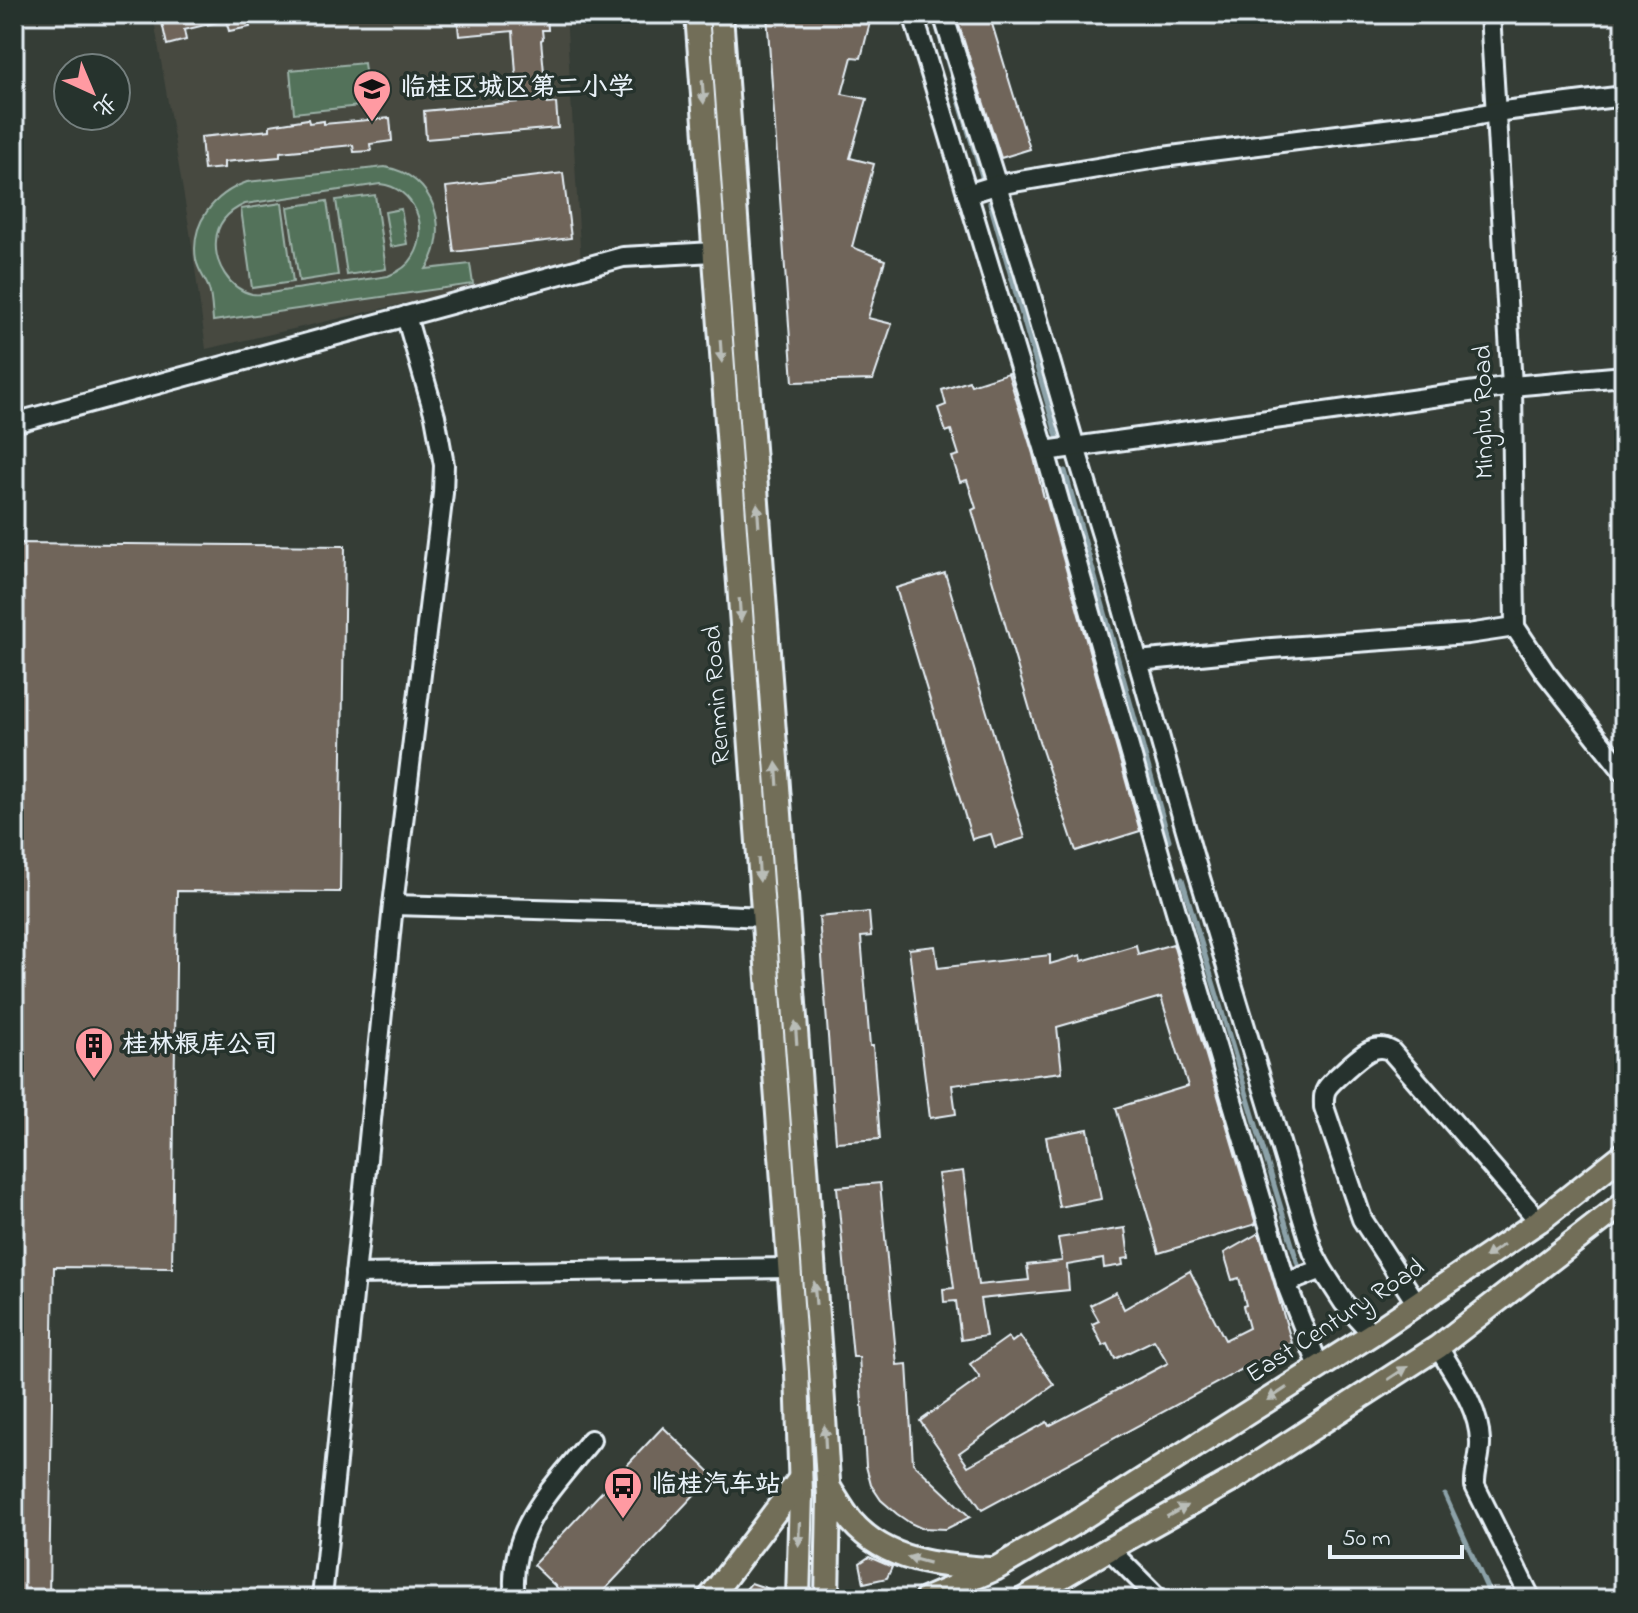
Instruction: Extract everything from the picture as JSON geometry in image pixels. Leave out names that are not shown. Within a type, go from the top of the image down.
[{"type":"main road","name":"Renmin Road","points":[[697,14],[797,1372],[800,1479],[798,1599]]},
{"type":"main road","name":"Renmin Road","points":[[721,14],[821,1370],[828,1486],[827,1599]]},
{"type":"main road","name":"East Century Road","points":[[926,1599],[995,1569],[1071,1525],[1372,1334],[1539,1221],[1624,1154]]},
{"type":"main road","points":[[1025,1599],[1229,1482],[1438,1347],[1624,1203]]},
{"type":"main road","points":[[709,1599],[800,1479]]},
{"type":"main road","points":[[828,1486],[852,1522],[871,1539],[893,1552],[945,1566],[995,1569]]},
{"type":"street","points":[[913,14],[1045,451],[1163,867],[1286,1283],[1319,1367]]},
{"type":"street","points":[[943,14],[1025,275],[1194,858],[1313,1252],[1344,1303],[1372,1334]]},
{"type":"street","name":"Minghu Road","points":[[1490,14],[1512,386],[1515,627]]},
{"type":"street","points":[[967,194],[996,185],[1163,157],[1624,96]]},
{"type":"street","points":[[14,423],[623,257],[714,252]]},
{"type":"street","points":[[317,1599],[322,1598],[393,905],[443,493],[444,465],[435,416],[406,316]]},
{"type":"street","points":[[1045,451],[1512,386],[1624,376]]},
{"type":"street","points":[[1138,661],[1468,634],[1515,627],[1545,672],[1624,772]]},
{"type":"street","points":[[1163,867],[1194,858]]},
{"type":"street","points":[[393,905],[763,917]]},
{"type":"street","points":[[1417,1304],[1362,1219],[1324,1107],[1328,1086],[1362,1055],[1377,1048],[1385,1047],[1391,1051],[1539,1221]]},
{"type":"street","points":[[355,1274],[789,1268]]},
{"type":"street","points":[[1286,1283],[1322,1269]]},
{"type":"street","points":[[1438,1347],[1466,1394],[1479,1430],[1480,1455],[1474,1477],[1475,1486],[1531,1599]]},
{"type":"street","points":[[515,1599],[513,1576],[522,1534],[536,1509],[591,1440]]},
{"type":"street","points":[[1109,1549],[1159,1599]]},
{"type":"shaded area","name":"临桂区城区第二小学","points":[[153,14],[566,14],[581,263],[206,349],[190,232]]},
{"type":"green space","points":[[364,63],[369,105],[294,113],[290,70]]},
{"type":"green space","points":[[385,167],[402,172],[416,181],[434,206],[437,238],[434,254],[426,269],[470,264],[473,284],[213,321],[209,289],[196,260],[197,234],[215,202],[247,182]],"holes":[[[380,184],[402,193],[416,211],[420,234],[411,260],[388,276],[252,294],[236,287],[220,266],[216,241],[221,223],[245,204]]]},
{"type":"green space","points":[[375,195],[386,269],[347,275],[336,200]]},
{"type":"green space","points":[[327,201],[338,275],[299,281],[288,207]]},
{"type":"green space","points":[[282,203],[293,282],[252,288],[241,209]]},
{"type":"green space","points":[[401,209],[407,244],[391,247],[385,212]]},
{"type":"building","points":[[160,14],[247,14],[250,27],[229,31],[226,20],[184,30],[186,40],[167,45]]},
{"type":"building","points":[[457,14],[547,14],[548,30],[542,30],[541,40],[547,104],[556,103],[558,128],[426,139],[424,111],[518,102],[513,31],[459,36]]},
{"type":"building","points":[[767,14],[872,14],[861,58],[852,57],[842,94],[867,99],[850,158],[874,164],[852,247],[885,260],[868,318],[892,324],[873,380],[793,382]]},
{"type":"building","points":[[989,14],[1030,149],[1001,158],[958,22]]},
{"type":"building","points":[[390,118],[392,141],[370,144],[371,151],[354,152],[353,145],[280,152],[280,157],[224,162],[224,168],[204,170],[201,137],[270,130],[270,125],[308,119],[309,123],[324,121],[324,124]]},
{"type":"building","points":[[563,173],[571,238],[454,252],[446,187]]},
{"type":"building","points":[[1008,373],[1140,831],[1076,851],[1039,741],[972,510],[976,508],[967,480],[960,482],[952,457],[959,455],[951,430],[946,432],[938,408],[946,405],[942,390]]},
{"type":"building","name":"桂林粮库公司","points":[[14,543],[345,546],[340,892],[177,891],[172,1268],[54,1267],[49,1599],[14,1599]]},
{"type":"building","points":[[945,573],[1025,838],[995,847],[991,834],[972,839],[896,588]]},
{"type":"building","points":[[869,912],[871,936],[861,937],[880,1139],[836,1142],[819,917]]},
{"type":"building","points":[[1173,944],[1256,1224],[1159,1253],[1116,1108],[1188,1086],[1161,997],[1057,1027],[1062,1072],[952,1085],[956,1114],[930,1118],[909,949],[935,946],[938,968],[1050,955],[1050,964],[1081,955],[1082,961],[1136,945],[1138,954]]},
{"type":"building","points":[[1088,1129],[1101,1199],[1059,1207],[1046,1137]]},
{"type":"building","points":[[963,1171],[978,1285],[1029,1280],[1027,1265],[1062,1261],[1058,1238],[1125,1228],[1129,1258],[1122,1259],[1123,1265],[1104,1268],[1103,1259],[1067,1265],[1069,1290],[980,1299],[986,1336],[961,1340],[956,1301],[944,1302],[943,1289],[954,1288],[938,1174]]},
{"type":"building","points":[[880,1183],[897,1365],[907,1364],[913,1463],[970,1517],[946,1529],[921,1528],[897,1514],[881,1500],[871,1485],[866,1466],[859,1357],[853,1357],[837,1187]]},
{"type":"building","points":[[1259,1233],[1292,1343],[1280,1349],[1282,1354],[1259,1365],[1257,1361],[982,1510],[920,1421],[980,1378],[970,1364],[1008,1337],[1012,1342],[1020,1336],[1054,1385],[959,1453],[968,1466],[1047,1422],[1049,1426],[1168,1363],[1154,1340],[1115,1359],[1108,1344],[1103,1346],[1092,1324],[1099,1321],[1090,1305],[1116,1292],[1124,1309],[1190,1271],[1225,1340],[1249,1328],[1239,1278],[1232,1280],[1224,1253]]},
{"type":"building","name":"临桂汽车站","points":[[663,1427],[713,1475],[596,1599],[569,1599],[533,1565]]},
{"type":"building","points":[[869,1557],[892,1567],[887,1578],[864,1583],[860,1563]]},
{"type":"building","points":[[751,1583],[784,1594],[784,1599],[738,1599]]},
{"type":"waterway","points":[[933,14],[984,183]]},
{"type":"waterway","points":[[990,203],[1058,440]]},
{"type":"waterway","points":[[1065,471],[1169,840]]},
{"type":"waterway","points":[[1182,879],[1299,1268]]},
{"type":"waterway","points":[[1445,1495],[1492,1599]]},
{"type":"place","name":"临桂区城区第二小学","points":[[372,123]]},
{"type":"place","name":"桂林粮库公司","points":[[94,1080]]},
{"type":"place","name":"临桂汽车站","points":[[623,1520]]}]
